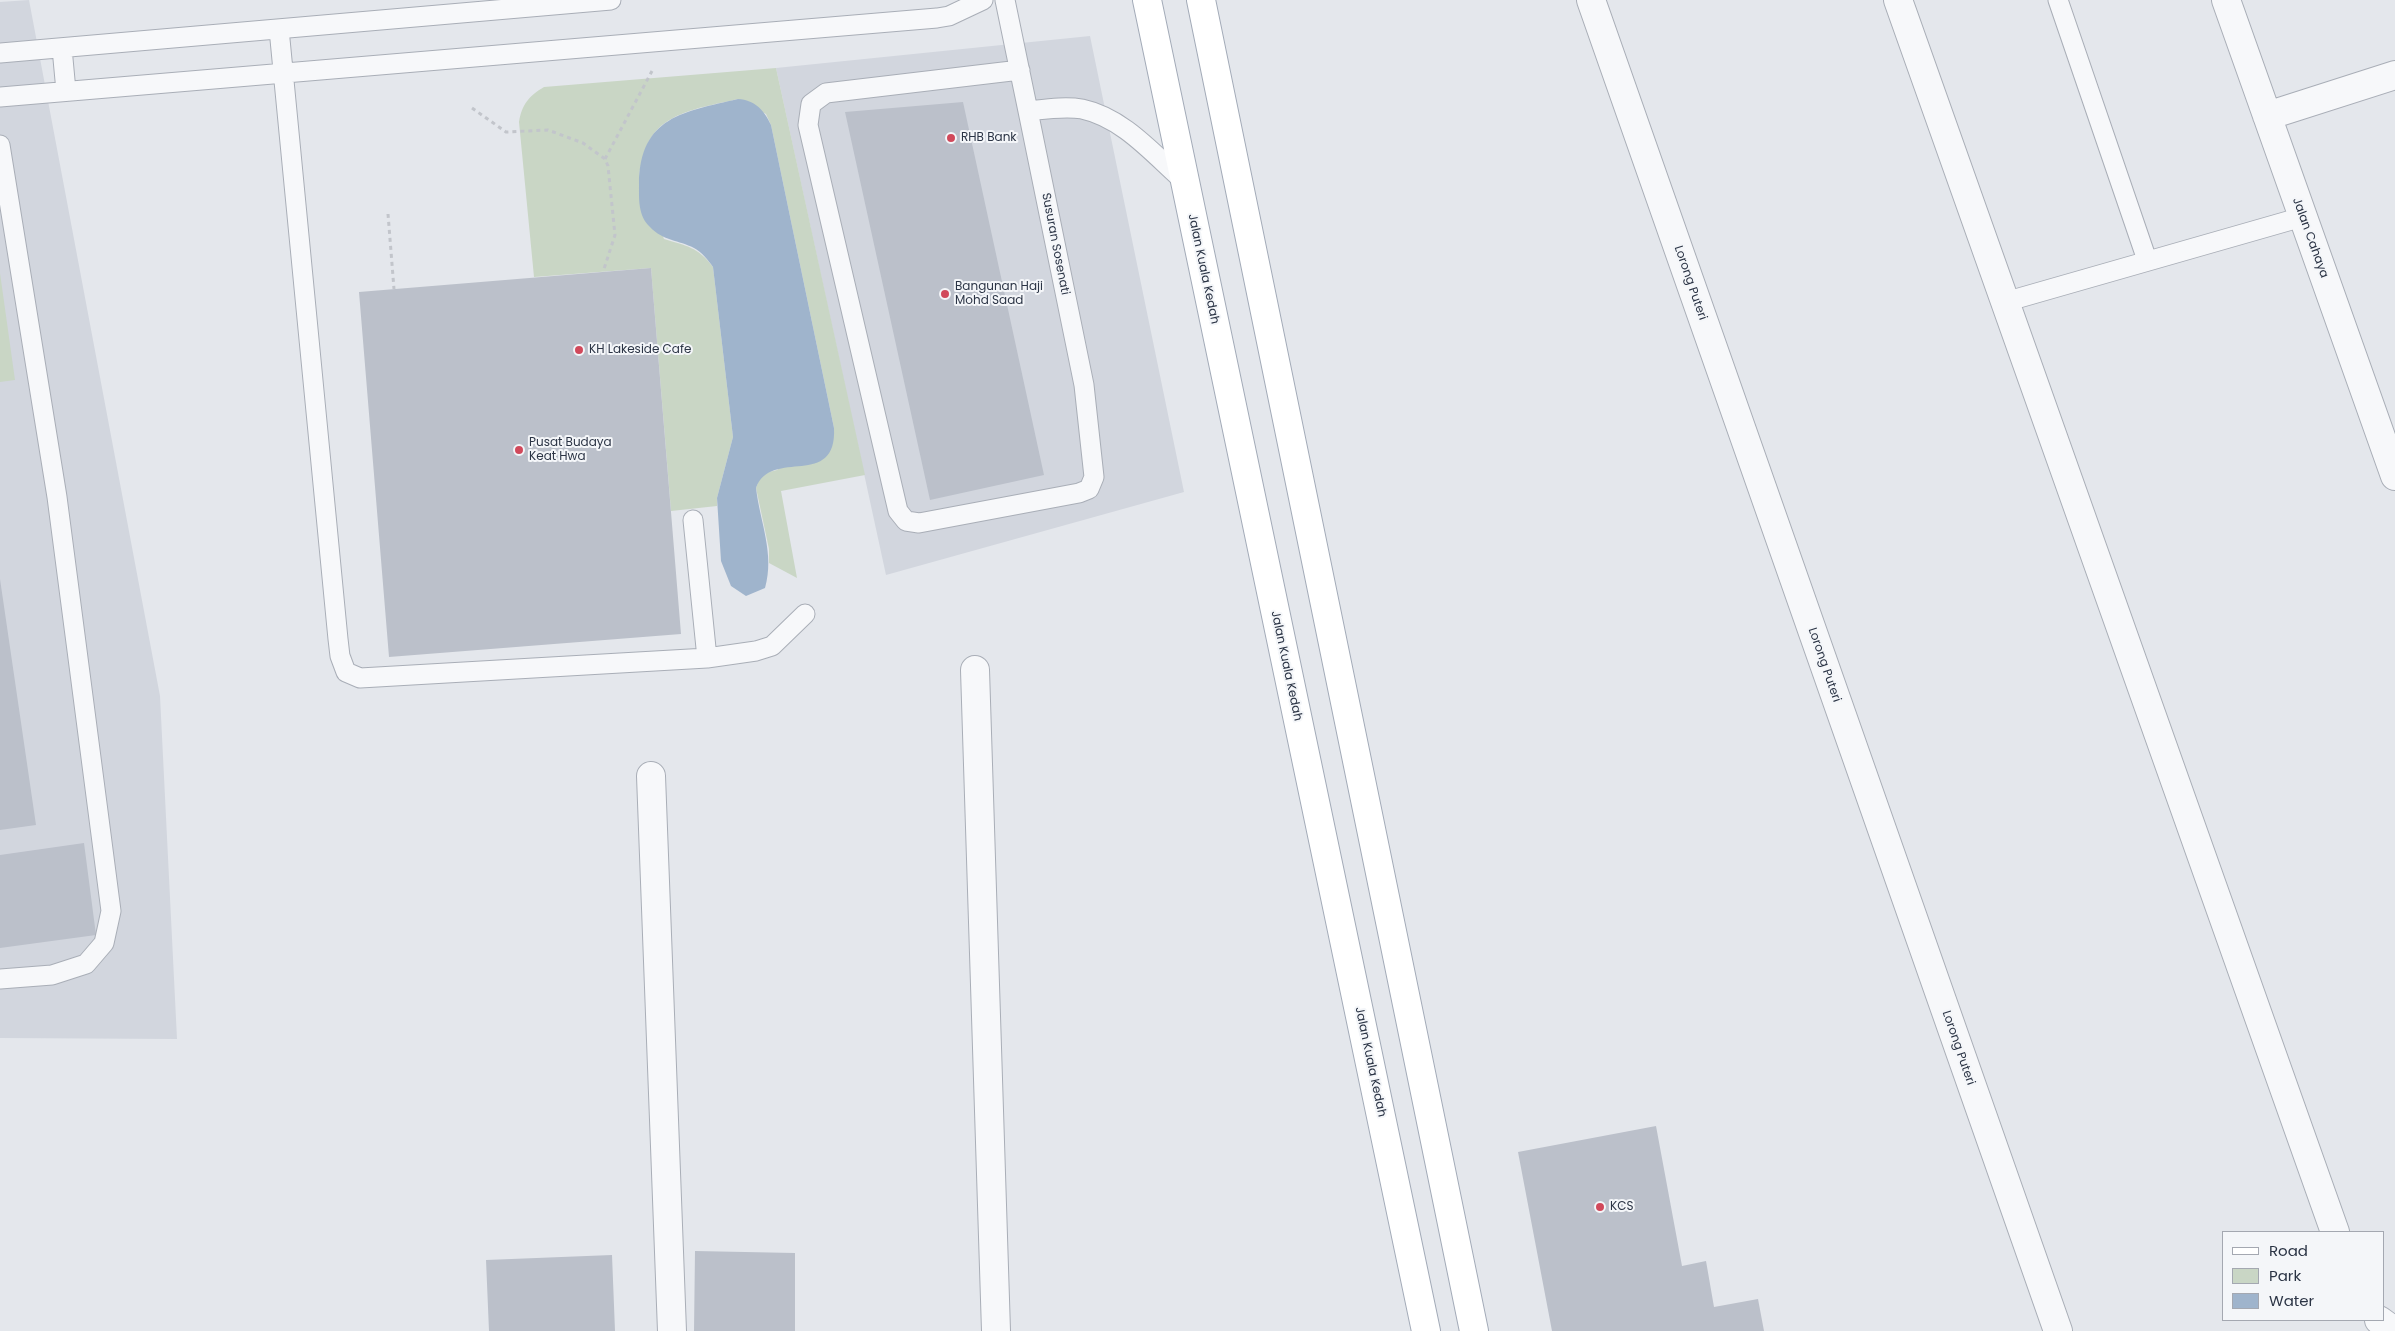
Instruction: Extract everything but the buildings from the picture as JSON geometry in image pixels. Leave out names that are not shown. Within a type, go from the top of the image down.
[{"type":"main road","name":"Jalan Kuala Kedah","points":[[1147,0],[1426,1331]]},
{"type":"main road","points":[[1201,0],[1474,1331]]},
{"type":"street","name":"Lorong Puteri","points":[[1591,0],[2058,1331]]},
{"type":"street","points":[[1898,0],[2335,1231]]},
{"type":"street","name":"Jalan Cahaya","points":[[2226,0],[2302,217],[2388,438],[2395,476]]},
{"type":"street","points":[[2267,116],[2395,75]]},
{"type":"street","points":[[975,670],[996,1331]]},
{"type":"street","points":[[651,776],[672,1331]]},
{"type":"street","points":[[2380,1321],[2394,1331]]},
{"type":"lane","points":[[0,53],[611,0]]},
{"type":"lane","points":[[0,97],[937,18],[949,16],[983,0]]},
{"type":"lane","name":"Susuran Sosenati","points":[[1005,0],[1020,70],[1084,385],[1094,477],[1089,489],[1079,493],[919,523],[906,521],[898,510],[808,125],[811,104],[826,93],[1020,70]]},
{"type":"lane","points":[[2059,0],[2147,260]]},
{"type":"lane","points":[[279,29],[340,656],[346,672],[360,678],[707,658],[756,651],[772,646],[805,614]]},
{"type":"lane","points":[[62,48],[66,91]]},
{"type":"lane","points":[[1028,111],[1061,108],[1081,109],[1099,114],[1118,123],[1185,182]]},
{"type":"lane","points":[[0,145],[57,498],[111,911],[104,943],[86,964],[52,975],[0,979]]},
{"type":"lane","points":[[2006,302],[2302,217]]},
{"type":"lane","points":[[694,520],[707,658]]},
{"type":"path","points":[[605,159],[638,101],[667,41]]},
{"type":"path","points":[[472,108],[506,132],[548,130],[583,143],[605,159],[608,166],[615,235],[603,272]]},
{"type":"path","points":[[388,214],[394,289]]},
{"type":"shaded area","points":[[29,0],[160,696],[177,1039],[0,1038],[0,2]]},
{"type":"shaded area","points":[[1090,36],[1184,492],[886,575],[776,68]]},
{"type":"green space","points":[[776,68],[865,475],[781,491],[797,578],[769,563],[769,549],[756,488],[759,479],[765,473],[777,470],[834,428],[771,125],[766,114],[738,99],[680,114],[657,130],[649,141],[640,167],[642,186],[664,239],[697,251],[713,267],[733,437],[717,498],[717,506],[671,511],[651,268],[534,277],[519,122],[527,101],[544,87]]},
{"type":"green space","points":[[0,273],[15,380],[0,382]]},
{"type":"water","points":[[738,99],[749,101],[758,107],[771,125],[834,428],[832,447],[825,458],[815,463],[775,470],[764,476],[756,488],[768,550],[768,575],[765,588],[746,596],[731,586],[721,561],[717,498],[733,437],[713,267],[705,256],[697,250],[655,232],[643,218],[639,195],[641,161],[647,144],[657,131],[669,121],[683,114]]},
{"type":"place","name":"RHB Bank","points":[[951,138]]},
{"type":"place","name":"Bangunan Haji Mohd Saad","points":[[945,294]]},
{"type":"place","name":"KH Lakeside Cafe","points":[[579,350]]},
{"type":"place","name":"Pusat Budaya Keat Hwa","points":[[519,450]]},
{"type":"place","name":"KCS","points":[[1600,1207]]}]
